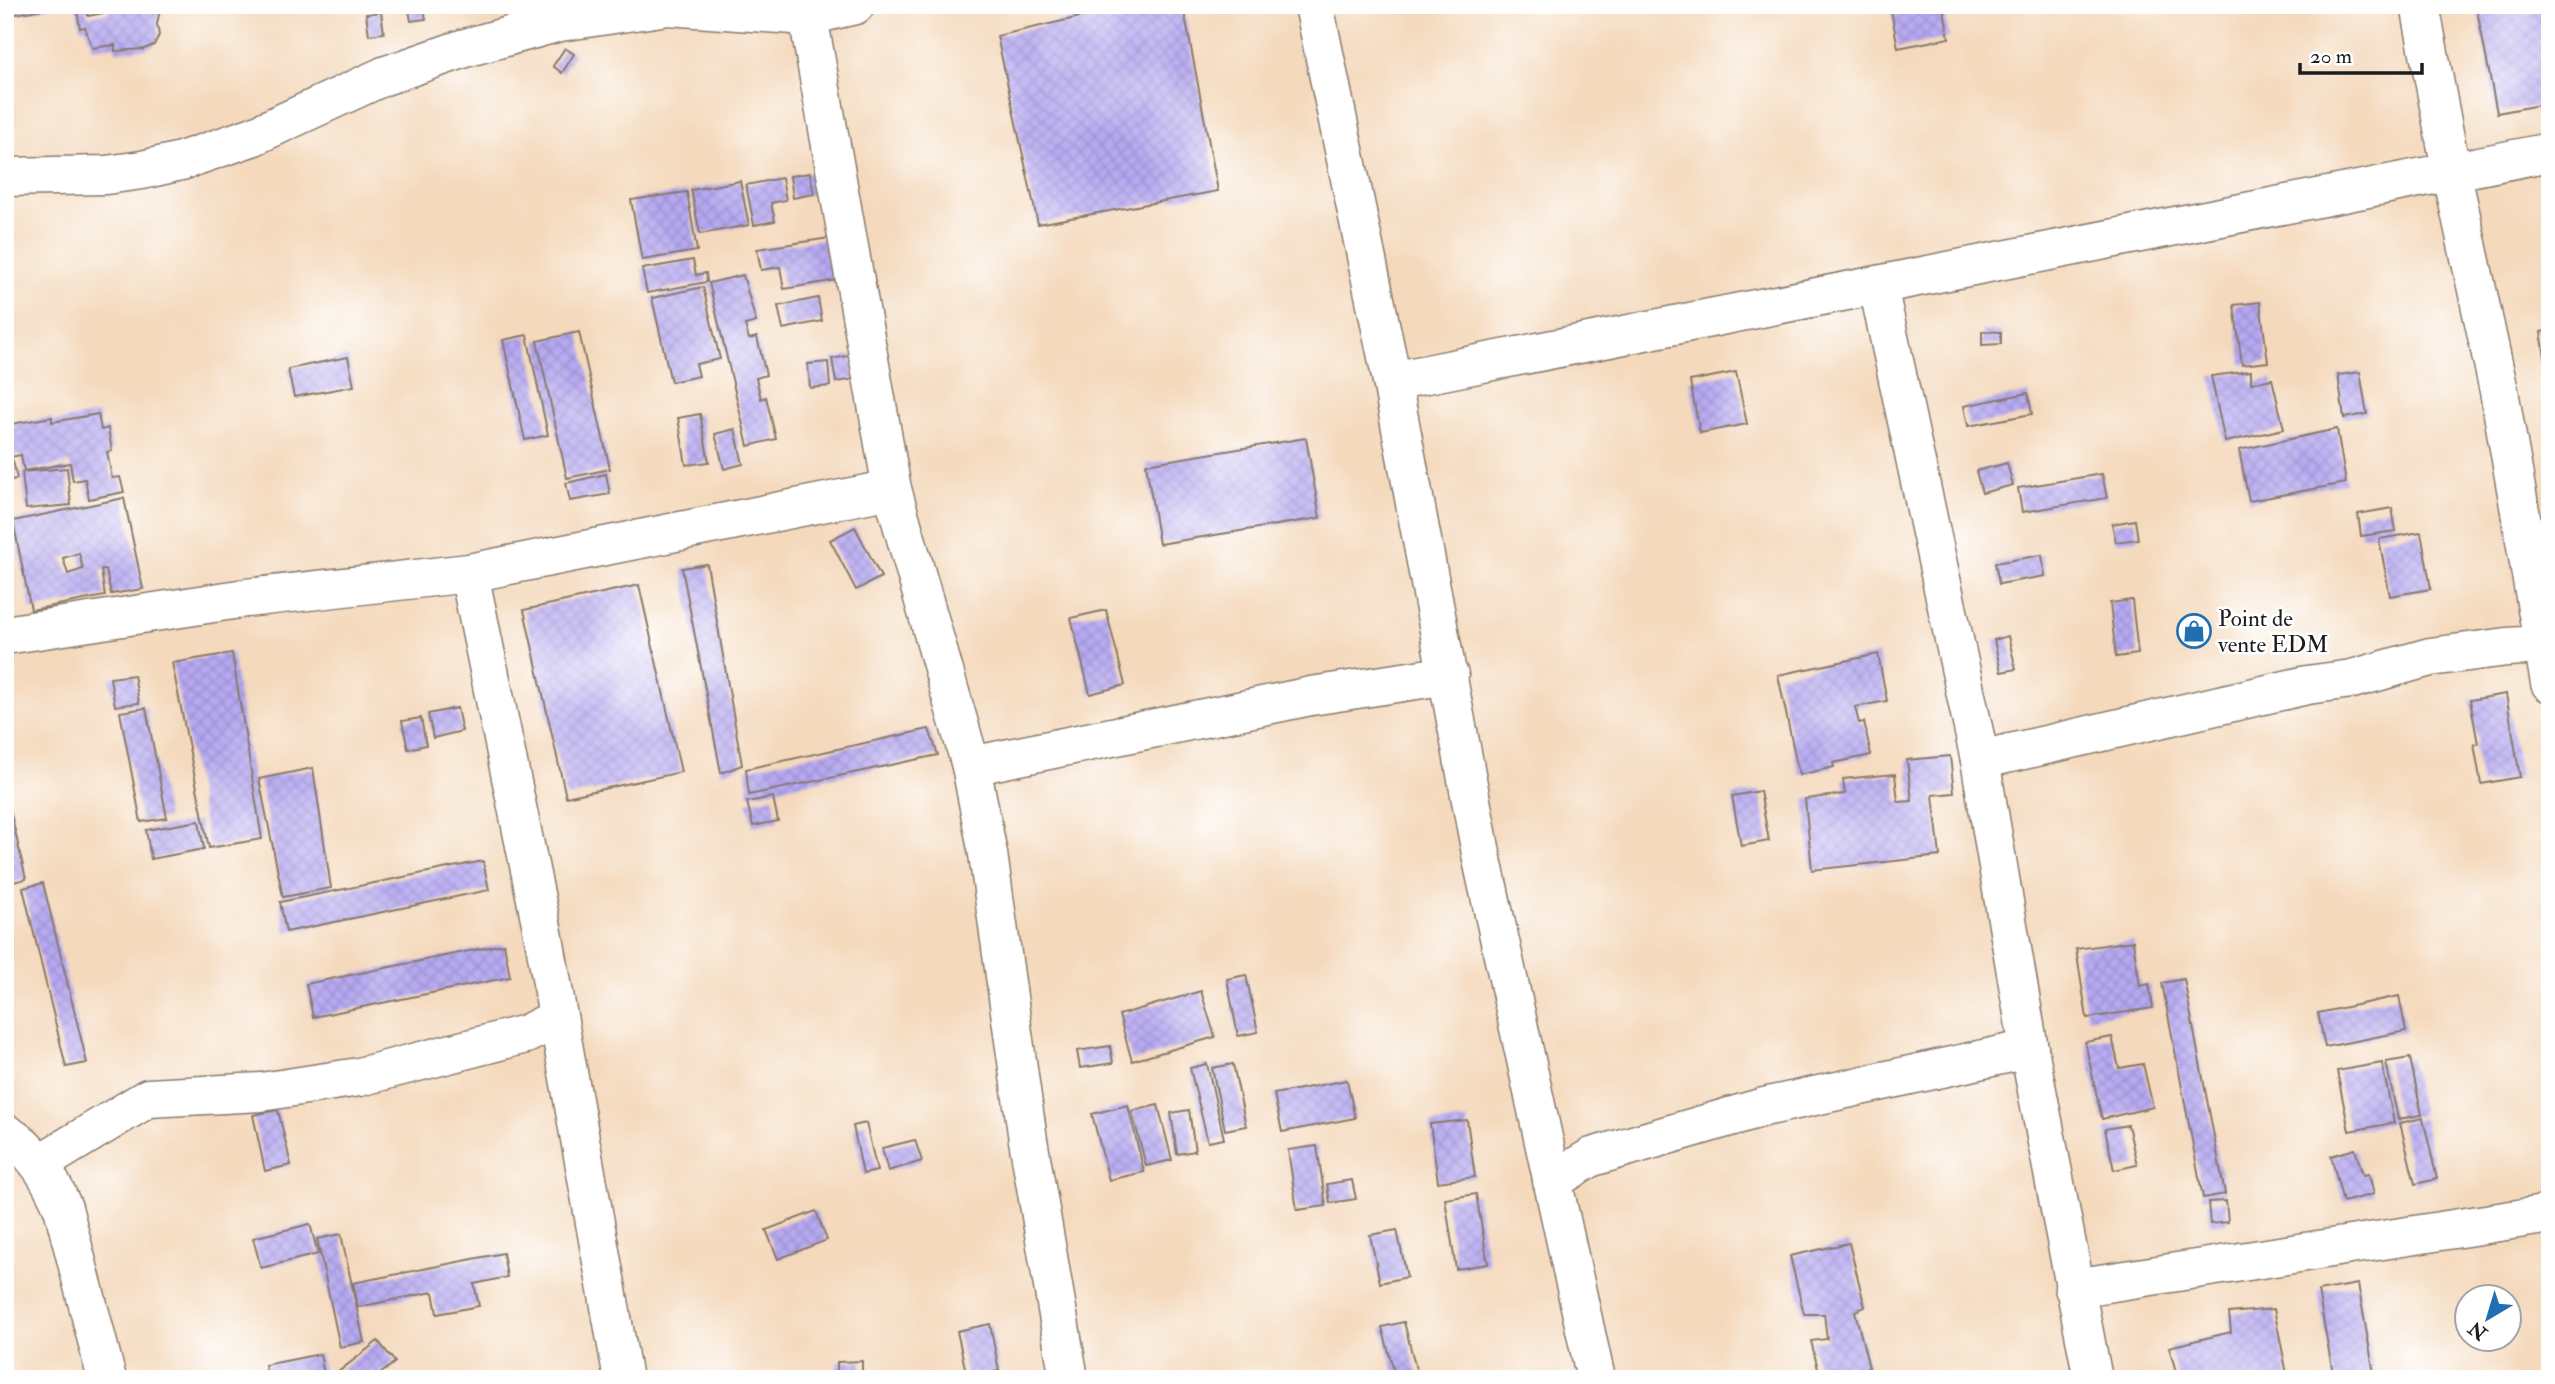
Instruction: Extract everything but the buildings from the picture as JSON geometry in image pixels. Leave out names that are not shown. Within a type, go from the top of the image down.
[{"type":"street","points":[[5,177],[106,175],[181,161],[254,136],[383,76],[465,48],[560,22],[668,6],[808,16],[855,5]]},
{"type":"street","points":[[1314,5],[1392,381],[1483,864],[1596,1379]]},
{"type":"street","points":[[2420,5],[2451,170],[2499,391],[2541,645],[2550,683]]},
{"type":"street","points":[[808,16],[892,489],[971,766],[988,853],[1028,1140],[1069,1379]]},
{"type":"street","points":[[1392,381],[2550,152]]},
{"type":"street","points":[[1878,286],[1980,760],[2029,1049],[2093,1379]]},
{"type":"street","points":[[6,632],[246,598],[469,573],[892,489]]},
{"type":"street","points":[[469,573],[558,1018],[623,1379]]},
{"type":"street","points":[[1980,760],[2306,685],[2352,679],[2430,657],[2541,645]]},
{"type":"street","points":[[971,766],[1311,696],[1449,675]]},
{"type":"street","points":[[39,1164],[148,1098],[261,1092],[359,1077],[526,1034],[558,1018]]},
{"type":"street","points":[[1552,1181],[1592,1157],[1764,1107],[2029,1049]]},
{"type":"street","points":[[5,1133],[21,1144],[39,1164],[63,1208],[107,1379]]},
{"type":"street","points":[[2074,1287],[2550,1214]]},
{"type":"place","name":"Point de vente EDM","points":[[2194,631]]}]
